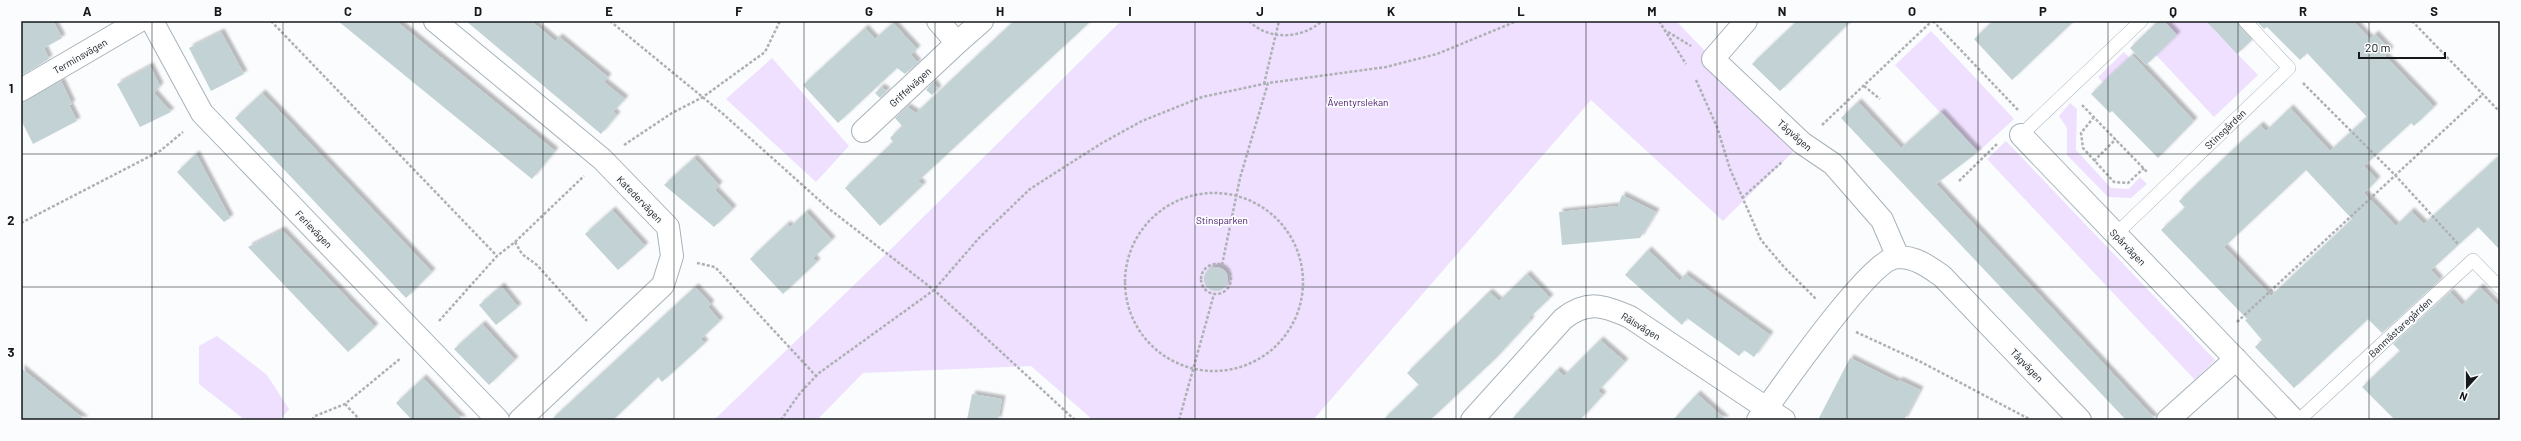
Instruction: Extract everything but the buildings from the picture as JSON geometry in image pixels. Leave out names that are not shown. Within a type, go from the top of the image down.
[{"type":"street","name":"Terminsvägen","points":[[21,90],[139,21]]},
{"type":"street","name":"Ferievägen","points":[[152,21],[202,113],[498,420]]},
{"type":"street","name":"Katedervägen","points":[[436,21],[602,159],[668,227],[672,256],[663,285],[520,420]]},
{"type":"street","points":[[938,21],[957,43]]},
{"type":"street","name":"Griffelvägen","points":[[863,131],[982,21]]},
{"type":"street","name":"Tågvägen","points":[[1746,21],[1713,59],[1802,143],[1833,164],[1882,220],[1898,257],[1919,261],[1942,276],[2080,420]]},
{"type":"street","name":"Spårvägen","points":[[2012,137],[2116,234],[2294,420]]},
{"type":"street","points":[[1762,414],[1835,317],[1876,269],[1889,260],[1898,257]]},
{"type":"street","name":"Rälsvägen","points":[[1472,420],[1563,319],[1576,309],[1594,306],[1611,308],[1630,317],[1762,414],[1784,420]]},
{"type":"street","points":[[2168,420],[2236,359]]},
{"type":"lane","points":[[2012,137],[2068,90],[2141,21]]},
{"type":"lane","points":[[2246,21],[2289,68]]},
{"type":"lane","name":"Stinsgården","points":[[2116,234],[2289,68]]},
{"type":"lane","points":[[2473,260],[2500,288]]},
{"type":"lane","name":"Banmästaregården","points":[[2299,420],[2473,260]]},
{"type":"path","points":[[271,21],[497,256]]},
{"type":"path","points":[[610,21],[703,97],[828,208],[934,290],[1075,420]]},
{"type":"path","points":[[312,420],[315,416],[345,404],[422,341],[497,256],[515,242],[602,159],[672,113],[703,97],[765,52],[780,21]]},
{"type":"path","points":[[1249,21],[1267,32],[1276,34],[1300,34],[1322,21]]},
{"type":"path","points":[[1264,85],[1279,21]]},
{"type":"path","points":[[782,420],[800,393],[816,376],[934,290],[979,238],[1030,189],[1102,142],[1142,121],[1202,97],[1268,83],[1386,67],[1437,54],[1517,21]]},
{"type":"path","points":[[1659,21],[1690,71]]},
{"type":"path","points":[[1742,199],[1932,21],[2025,117],[2012,137],[1959,181]]},
{"type":"path","points":[[2412,21],[2500,112]]},
{"type":"path","points":[[2289,68],[2395,175],[2473,260]]},
{"type":"path","points":[[1694,77],[1717,127],[1742,199],[1761,240],[1784,267],[1848,329],[1921,362],[2031,420]]},
{"type":"path","points":[[1222,265],[1237,196],[1268,83]]},
{"type":"path","points":[[1864,86],[1880,99]]},
{"type":"path","points":[[2068,90],[2163,188]]},
{"type":"path","points":[[2217,340],[2483,94]]},
{"type":"path","points":[[21,224],[160,151],[202,113]]},
{"type":"path","points":[[2094,116],[2081,133],[2083,148],[2114,182],[2128,183],[2144,168]]},
{"type":"path","points":[[2094,161],[2116,139]]},
{"type":"path","points":[[1202,193],[1237,196],[1260,205],[1282,224],[1297,248],[1303,276],[1301,304],[1290,330],[1271,352],[1246,366],[1218,372],[1193,369],[1162,355],[1140,333],[1127,306],[1124,275],[1132,246],[1149,220],[1174,202],[1202,193]]},
{"type":"path","points":[[515,242],[522,254],[536,265],[606,338]]},
{"type":"path","points":[[672,256],[714,267],[816,376]]},
{"type":"path","points":[[1212,264],[1222,265],[1230,272],[1231,283],[1225,292],[1214,294],[1202,285],[1202,275],[1212,264]]},
{"type":"path","points":[[1179,420],[1214,294]]},
{"type":"path","points":[[345,404],[360,420]]},
{"type":"green space","name":"Stinsparken","points":[[1121,21],[1676,21],[1798,147],[1723,221],[1591,100],[1313,420],[1093,420],[1031,366],[863,373],[817,420],[714,420],[883,257]]},
{"type":"green space","points":[[2164,21],[2223,21],[2214,30],[2258,75],[2214,117],[2156,55],[2177,35]]},
{"type":"green space","points":[[1931,31],[2014,119],[1978,152],[1895,65]]},
{"type":"green space","points":[[2124,52],[2137,65],[2111,91],[2098,77]]},
{"type":"green space","points":[[772,58],[849,146],[816,182],[726,99]]},
{"type":"green space","points":[[2070,103],[2077,109],[2076,150],[2111,188],[2129,189],[2140,177],[2147,184],[2131,198],[2108,197],[2067,155],[2067,128],[2059,116]]},
{"type":"green space","points":[[2006,141],[2215,360],[2195,380],[1987,159]]},
{"type":"green space","points":[[217,336],[267,375],[289,409],[280,420],[245,420],[199,384],[199,346]]},
{"type":"park label","name":"Äventyrslekan","points":[[1358,102]]}]
